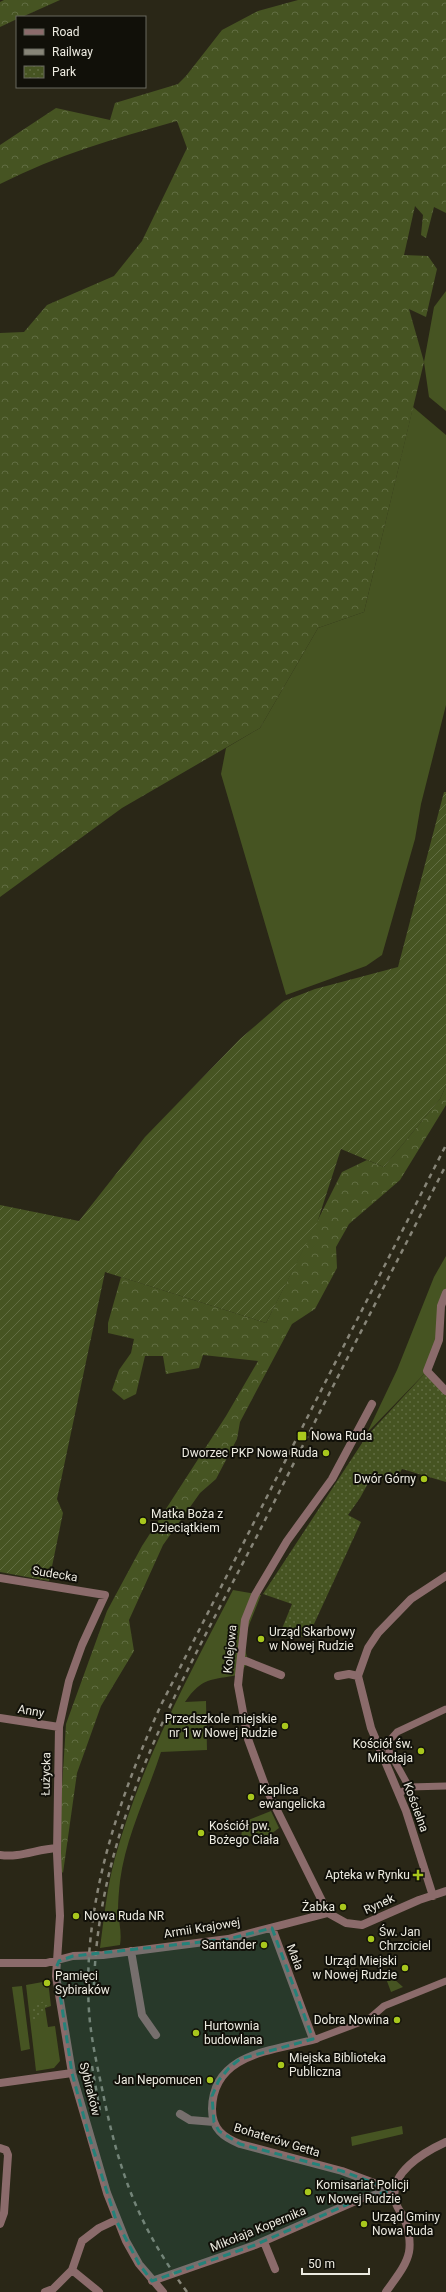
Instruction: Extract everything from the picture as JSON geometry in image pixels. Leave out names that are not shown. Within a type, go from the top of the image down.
[{"type":"street","points":[[446,1293],[441,1306],[439,1340],[427,1372],[446,1391]]},
{"type":"street","name":"Kolejowa","points":[[328,1913],[266,1788],[248,1739],[238,1685],[245,1620],[255,1595],[287,1540],[332,1479],[372,1404]]},
{"type":"street","points":[[338,1676],[348,1674],[358,1676],[368,1648],[378,1633],[411,1598],[446,1576]]},
{"type":"street","name":"Sudecka","points":[[0,1578],[105,1595]]},
{"type":"street","name":"Łużycka","points":[[59,1961],[60,1916],[57,1848],[59,1727],[69,1681],[82,1646],[105,1595]]},
{"type":"street","points":[[241,1659],[281,1675]]},
{"type":"street","name":"Kościelna","points":[[358,1676],[371,1728],[399,1794],[433,1896]]},
{"type":"street","points":[[410,1787],[389,1751],[389,1741],[397,1732],[446,1709]]},
{"type":"street","name":"Anny","points":[[0,1718],[59,1727]]},
{"type":"street","points":[[399,1794],[410,1787],[446,1786]]},
{"type":"street","points":[[0,1855],[22,1856],[44,1848],[57,1848]]},
{"type":"street","name":"Rynek","points":[[328,1913],[346,1923],[362,1925],[419,1900],[446,1891]]},
{"type":"street","name":"Armii Krajowej","points":[[0,1963],[46,1963],[59,1961],[73,1956],[131,1951],[228,1938],[328,1913]]},
{"type":"street","name":"Mała","points":[[272,1928],[314,2039]]},
{"type":"street","points":[[131,1951],[142,2015],[156,2035]]},
{"type":"street","name":"Sybiraków","points":[[59,1961],[56,1976],[72,2073],[89,2136],[116,2220],[139,2264],[163,2292]]},
{"type":"street","points":[[180,2114],[190,2120],[214,2122],[212,2096],[219,2080],[240,2059],[314,2039],[369,2018],[384,2006],[446,1981]]},
{"type":"street","points":[[0,2083],[72,2073]]},
{"type":"street","name":"Bohaterów Getta","points":[[214,2122],[218,2131],[226,2138],[240,2144],[342,2172],[393,2190]]},
{"type":"street","points":[[386,2292],[405,2264],[409,2251],[409,2234],[404,2217],[396,2204],[393,2190],[400,2176],[412,2163],[446,2142]]},
{"type":"street","points":[[0,2148],[6,2150],[8,2155],[4,2213],[0,2224]]},
{"type":"street","name":"Mikołaja Kopernika","points":[[152,2280],[264,2242],[360,2200],[393,2190]]},
{"type":"street","points":[[45,2292],[54,2290],[72,2270],[82,2241],[98,2228],[116,2220]]},
{"type":"street","points":[[264,2242],[275,2269]]},
{"type":"street","points":[[72,2270],[99,2292]]},
{"type":"highlighted area","points":[[272,1928],[313,2039],[240,2059],[229,2068],[219,2080],[212,2096],[214,2122],[219,2131],[240,2144],[342,2171],[393,2190],[360,2199],[255,2245],[152,2281],[139,2264],[116,2220],[89,2136],[72,2073],[56,1968],[59,1961],[73,1956],[228,1939]]},
{"type":"green space","points":[[4,0],[60,0],[24,16],[16,16],[16,19],[0,27],[0,2]]},
{"type":"green space","points":[[298,0],[446,0],[446,213],[434,207],[426,238],[421,235],[423,215],[415,206],[404,255],[428,256],[437,269],[426,317],[409,309],[424,362],[364,612],[318,628],[260,728],[122,808],[0,897],[0,333],[24,332],[47,305],[114,276],[142,241],[187,148],[177,121],[65,156],[43,164],[0,184],[0,145],[56,108],[110,120],[115,103],[178,84],[222,30],[258,11]]},
{"type":"green space","points":[[446,291],[446,411],[429,397],[424,362],[434,307]]},
{"type":"green space","points":[[413,407],[446,435],[446,705],[421,804],[415,839],[382,955],[366,966],[286,995],[221,774],[226,748],[260,728],[318,628],[364,612]]},
{"type":"green space","points":[[444,792],[446,792],[446,1086],[440,1099],[384,1167],[341,1149],[317,1223],[266,1323],[105,1272],[57,1499],[63,1513],[49,1581],[0,1572],[0,1205],[79,1221],[145,1137],[240,1039],[284,1001],[315,989],[398,967]]},
{"type":"green space","points":[[446,1086],[446,1105],[400,1180],[349,1224],[336,1247],[337,1268],[315,1309],[292,1324],[240,1422],[237,1439],[216,1479],[200,1493],[163,1545],[129,1620],[134,1651],[101,1706],[77,1773],[63,1873],[57,1866],[66,1724],[107,1611],[142,1546],[226,1416],[258,1361],[203,1355],[199,1368],[166,1374],[163,1356],[145,1356],[136,1394],[124,1400],[112,1390],[119,1370],[131,1353],[134,1339],[108,1333],[108,1323],[121,1277],[266,1323],[342,1172],[367,1160],[384,1167],[440,1099]]},
{"type":"green space","points":[[446,1256],[446,1304],[441,1306],[439,1340],[427,1371],[367,1433],[397,1370],[434,1277]]},
{"type":"green space","points":[[427,1371],[446,1391],[446,1482],[402,1469],[394,1483],[372,1476],[360,1498],[348,1515],[361,1522],[308,1637],[279,1636],[292,1604],[263,1594],[366,1437]]},
{"type":"green space","points":[[233,1590],[261,1595],[243,1640],[248,1662],[239,1675],[214,1679],[202,1684],[185,1702],[206,1701],[207,1750],[161,1752],[132,1832],[123,1864],[118,1903],[121,1932],[120,1945],[100,1948],[112,1869],[138,1788],[167,1721]]},
{"type":"green space","points":[[271,1811],[279,1828],[263,1840],[257,1835],[241,1838],[243,1822]]},
{"type":"green space","points":[[385,1971],[403,1987],[391,1992],[384,1973]]},
{"type":"green space","points":[[48,1981],[51,2006],[45,2008],[48,2027],[55,2026],[60,2061],[54,2068],[36,2071],[26,1985]]},
{"type":"green space","points":[[22,1986],[30,2049],[21,2051],[12,1987]]},
{"type":"green space","points":[[47,2001],[48,2005],[45,2007],[44,2016],[32,2021],[31,2004]]},
{"type":"green space","points":[[402,2126],[403,2134],[352,2146],[351,2137]]},
{"type":"railway","points":[[187,2292],[157,2247],[145,2225],[126,2179],[111,2130],[93,2046],[89,2011],[88,1971],[91,1932],[97,1893],[117,1816],[145,1741],[161,1705],[446,1145]]},
{"type":"railway","points":[[94,1986],[99,1925],[111,1865],[128,1807],[150,1751],[175,1695],[446,1165]]},
{"type":"railway","points":[[92,2066],[100,2111]]},
{"type":"place","name":"Nowa Ruda","points":[[302,1436]]},
{"type":"place","name":"Dworzec PKP Nowa Ruda","points":[[326,1453]]},
{"type":"place","name":"Dwór Górny","points":[[424,1479]]},
{"type":"place","name":"Matka Boża z Dzieciątkiem","points":[[143,1521]]},
{"type":"place","name":"Urząd Skarbowy w Nowej Rudzie","points":[[261,1639]]},
{"type":"place","name":"Przedszkole miejskie nr 1 w Nowej Rudzie","points":[[285,1726]]},
{"type":"place","name":"Kościół św. Mikołaja","points":[[421,1751]]},
{"type":"place","name":"Kaplica ewangelicka","points":[[251,1797]]},
{"type":"place","name":"Kościół pw. Bożego Ciała","points":[[201,1833]]},
{"type":"place","name":"Apteka w Rynku","points":[[418,1875]]},
{"type":"place","name":"Żabka","points":[[343,1907]]},
{"type":"place","name":"Nowa Ruda NR","points":[[76,1916]]},
{"type":"place","name":"Św. Jan Chrzciciel","points":[[371,1939]]},
{"type":"place","name":"Santander","points":[[264,1945]]},
{"type":"place","name":"Urząd Miejski w Nowej Rudzie","points":[[405,1968]]},
{"type":"place","name":"Pamięci Sybiraków","points":[[47,1983]]},
{"type":"place","name":"Dobra Nowina","points":[[397,2020]]},
{"type":"place","name":"Hurtownia budowlana","points":[[196,2033]]},
{"type":"place","name":"Miejska Biblioteka Publiczna","points":[[281,2065]]},
{"type":"place","name":"Jan Nepomucen","points":[[210,2080]]},
{"type":"place","name":"Komisariat Policji w Nowej Rudzie","points":[[308,2192]]},
{"type":"place","name":"Urząd Gminy Nowa Ruda","points":[[364,2224]]}]
